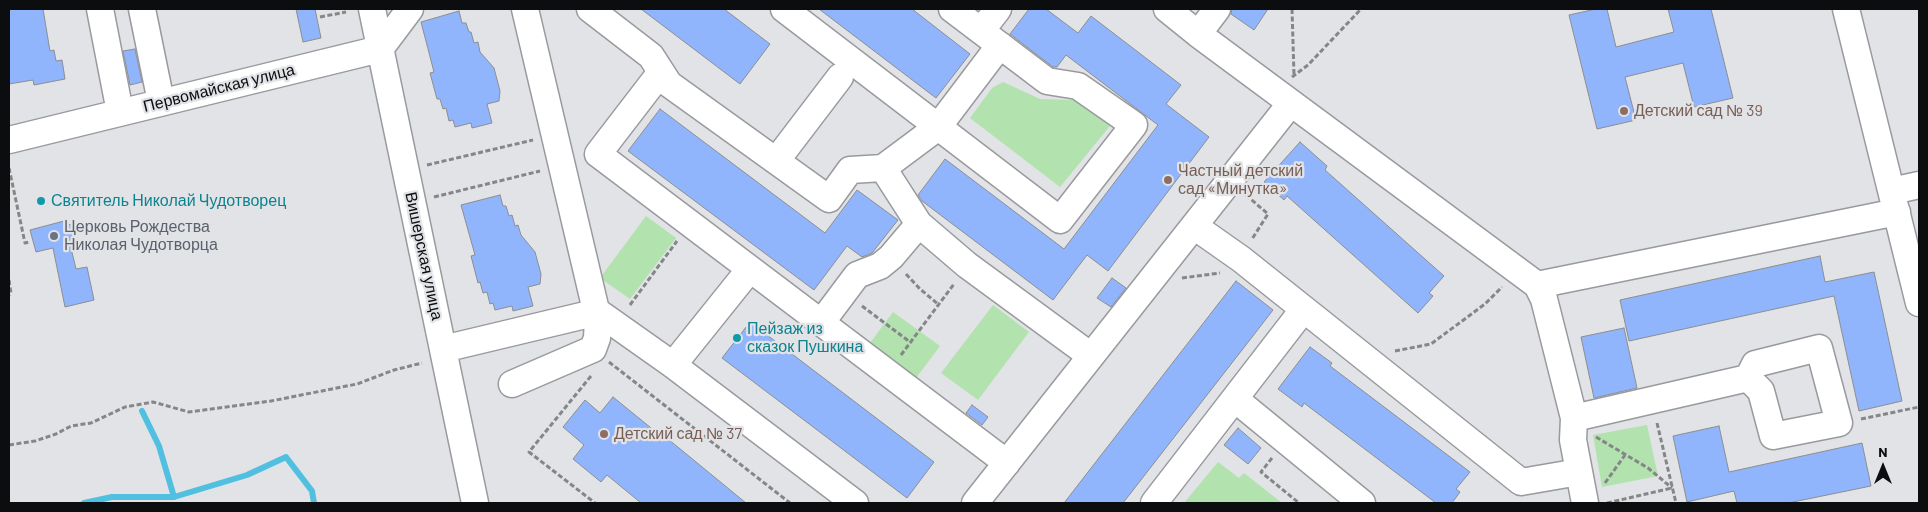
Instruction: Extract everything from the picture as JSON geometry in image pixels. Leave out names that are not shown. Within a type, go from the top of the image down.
[{"type":"street","points":[[100,9],[120,112]]},
{"type":"street","points":[[142,9],[161,102]]},
{"type":"street","name":"Вишерская улица","points":[[372,9],[475,503]]},
{"type":"street","points":[[380,49],[410,9]]},
{"type":"street","points":[[512,384],[593,350],[597,338],[598,312],[525,9]]},
{"type":"street","points":[[590,9],[650,56],[670,84],[829,199],[850,170],[883,168],[938,127],[991,38],[998,9]]},
{"type":"street","points":[[784,9],[1060,220],[1134,125],[1078,86],[1047,81],[952,9]]},
{"type":"street","points":[[1166,9],[1198,34],[1287,90],[1537,285],[1544,299],[1574,418],[1573,440],[1579,472],[1594,495]]},
{"type":"street","points":[[1198,34],[1217,9]]},
{"type":"street","points":[[1846,9],[1919,303]]},
{"type":"street","name":"Первомайская улица","points":[[9,140],[380,49]]},
{"type":"street","points":[[661,72],[598,154],[1007,463]]},
{"type":"street","points":[[776,161],[840,76]]},
{"type":"street","points":[[975,503],[1229,181],[1287,90]]},
{"type":"street","points":[[883,168],[919,224],[967,265],[1091,356]]},
{"type":"street","points":[[1537,285],[1895,201],[1919,185]]},
{"type":"street","points":[[821,323],[857,275],[880,266],[891,258],[919,224]]},
{"type":"street","points":[[1194,226],[1246,264],[1521,482],[1579,472]]},
{"type":"street","points":[[673,365],[750,269]]},
{"type":"street","points":[[1154,503],[1303,310]]},
{"type":"street","points":[[444,353],[598,312]]},
{"type":"street","points":[[598,312],[673,365],[855,503]]},
{"type":"street","points":[[1819,348],[1839,423],[1773,436],[1760,391],[1748,378],[1755,364],[1819,348]]},
{"type":"street","points":[[1574,418],[1748,378]]},
{"type":"street","points":[[1235,399],[1362,503]]},
{"type":"path","points":[[1287,90],[1292,9]]},
{"type":"path","points":[[1287,90],[1361,9]]},
{"type":"path","points":[[320,18],[346,12]]},
{"type":"path","points":[[424,166],[539,138]]},
{"type":"path","points":[[9,168],[25,243],[29,242]]},
{"type":"path","points":[[431,198],[547,170]]},
{"type":"path","points":[[1149,283],[1246,264],[1268,214],[1229,181]]},
{"type":"path","points":[[630,306],[681,236]]},
{"type":"path","points":[[900,268],[938,304]]},
{"type":"path","points":[[9,280],[11,293],[9,295]]},
{"type":"path","points":[[1365,358],[1432,344],[1485,304],[1505,284]]},
{"type":"path","points":[[900,356],[953,285]]},
{"type":"path","points":[[855,300],[910,342]]},
{"type":"path","points":[[9,445],[35,441],[56,434],[71,426],[92,423],[125,407],[153,402],[189,412],[271,402],[357,384],[444,353]]},
{"type":"path","points":[[605,358],[790,503]]},
{"type":"path","points":[[593,373],[529,452],[595,503]]},
{"type":"path","points":[[1652,400],[1676,503]]},
{"type":"path","points":[[1839,423],[1919,407]]},
{"type":"path","points":[[1593,435],[1648,468],[1672,488]]},
{"type":"path","points":[[1594,495],[1625,454]]},
{"type":"path","points":[[1271,459],[1261,472],[1299,503]]},
{"type":"path","points":[[1607,503],[1672,488]]},
{"type":"green space","points":[[1003,82],[1040,99],[1074,100],[1110,126],[1060,187],[970,118],[992,88]]},
{"type":"green space","points":[[646,216],[676,238],[630,299],[600,278]]},
{"type":"green space","points":[[993,305],[1029,332],[978,400],[941,373]]},
{"type":"green space","points":[[893,312],[940,346],[916,378],[870,343]]},
{"type":"green space","points":[[1647,425],[1658,476],[1602,487],[1593,435]]},
{"type":"green space","points":[[1218,462],[1239,478],[1244,473],[1282,503],[1184,503]]},
{"type":"building","points":[[9,9],[43,9],[50,51],[54,50],[56,61],[62,60],[65,79],[34,85],[33,80],[9,84]]},
{"type":"building","points":[[296,9],[315,9],[321,38],[303,42]]},
{"type":"building","points":[[641,9],[724,9],[770,44],[740,84]]},
{"type":"building","points":[[819,9],[912,9],[970,54],[936,98]]},
{"type":"building","points":[[1029,9],[1046,9],[1078,33],[1091,16],[1181,85],[1166,104],[1209,137],[1108,271],[1087,255],[1053,300],[922,201],[918,195],[945,159],[1064,249],[1158,125],[1066,55],[1057,67],[1053,67],[1010,34]]},
{"type":"building","points":[[1232,9],[1268,9],[1254,30],[1231,14]]},
{"type":"building","points":[[1596,9],[1607,9],[1616,47],[1674,32],[1668,9],[1711,9],[1733,98],[1694,107],[1683,63],[1625,77],[1636,120],[1597,129],[1569,15]]},
{"type":"building","points":[[459,11],[462,23],[466,23],[474,43],[478,42],[480,52],[494,68],[500,91],[499,101],[487,104],[492,123],[472,128],[471,123],[455,127],[453,120],[449,121],[446,108],[443,109],[440,99],[437,99],[430,73],[434,72],[421,22]]},
{"type":"building","points":[[135,49],[142,82],[130,85],[123,51]]},
{"type":"building","points":[[660,109],[825,233],[857,190],[898,220],[872,253],[862,257],[847,246],[814,290],[628,151]]},
{"type":"building","points":[[1300,142],[1327,166],[1325,170],[1444,276],[1429,293],[1433,296],[1418,313],[1287,196],[1284,200],[1264,182]]},
{"type":"building","points":[[500,195],[503,206],[506,206],[509,216],[512,215],[515,226],[518,225],[521,235],[535,252],[541,274],[540,284],[528,287],[533,306],[513,311],[512,306],[495,310],[493,303],[490,304],[487,292],[483,293],[480,282],[478,283],[471,256],[475,255],[461,205]]},
{"type":"building","points":[[64,221],[64,224],[77,225],[76,235],[70,244],[76,269],[87,267],[94,300],[65,307],[53,248],[36,252],[30,230]]},
{"type":"building","points":[[1820,256],[1825,282],[1874,272],[1902,401],[1859,411],[1834,296],[1629,341],[1620,300]]},
{"type":"building","points":[[1112,278],[1126,288],[1111,307],[1097,298]]},
{"type":"building","points":[[1236,281],[1273,310],[1256,332],[1123,503],[1064,503]]},
{"type":"building","points":[[750,322],[934,462],[907,498],[722,358]]},
{"type":"building","points":[[1624,328],[1637,388],[1594,398],[1581,337]]},
{"type":"building","points":[[1310,347],[1332,363],[1330,366],[1470,472],[1456,489],[1460,492],[1452,503],[1436,503],[1304,403],[1302,407],[1278,389]]},
{"type":"building","points":[[613,397],[746,503],[641,503],[607,475],[601,482],[573,459],[584,445],[563,427],[585,400],[600,413]]},
{"type":"building","points":[[972,405],[988,417],[982,425],[966,413]]},
{"type":"building","points":[[1719,426],[1729,472],[1862,443],[1871,486],[1788,503],[1737,503],[1734,491],[1687,502],[1673,436]]},
{"type":"building","points":[[1238,428],[1261,448],[1248,464],[1224,445]]},
{"type":"waterway","points":[[142,411],[159,446],[174,497]]},
{"type":"waterway","points":[[84,503],[112,497],[174,497],[247,475],[286,457],[312,491],[314,503]]},
{"type":"place","name":"Детский сад № 39","points":[[1624,111]]},
{"type":"place","name":"Частный детский сад «Минутка»","points":[[1168,180]]},
{"type":"place","name":"Святитель Николай Чудотворец","points":[[41,201]]},
{"type":"place","name":"Церковь Рождества Николая Чудотворца","points":[[54,236]]},
{"type":"place","name":"Пейзаж из сказок Пушкина","points":[[737,338]]},
{"type":"place","name":"Детский сад № 37","points":[[604,434]]}]
